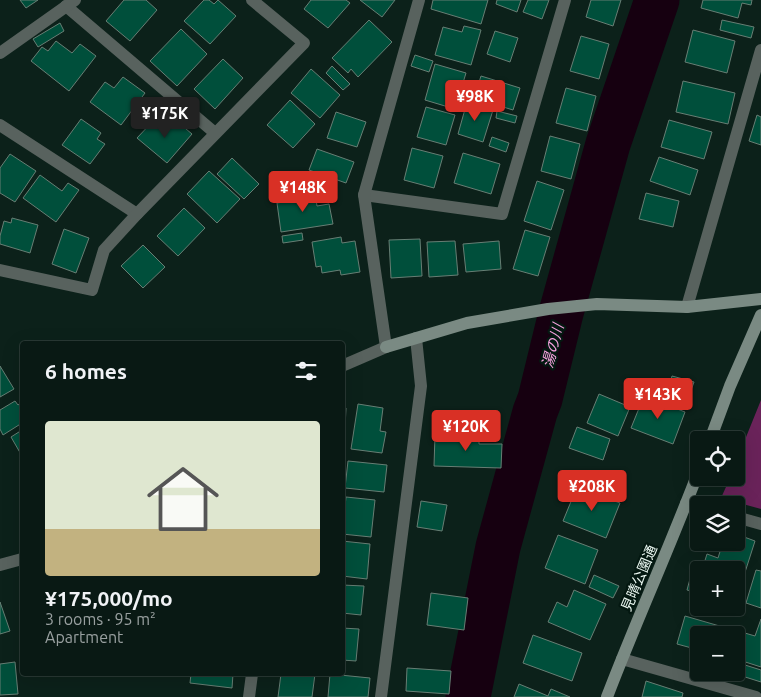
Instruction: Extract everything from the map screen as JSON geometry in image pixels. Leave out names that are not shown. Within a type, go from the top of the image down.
[{"type":"street","points":[[0,270],[92,290],[104,250],[304,43],[252,0]]},
{"type":"street","points":[[386,347],[364,195],[419,0]]},
{"type":"street","points":[[364,195],[502,214],[565,0]]},
{"type":"street","points":[[0,53],[71,3],[216,133]]},
{"type":"street","points":[[687,307],[761,50]]},
{"type":"street","points":[[0,125],[138,214]]},
{"type":"street","points":[[345,365],[386,347],[467,323],[548,309],[597,304],[687,307],[761,299]]},
{"type":"street","points":[[713,431],[730,386],[761,315]]},
{"type":"street","points":[[381,697],[422,386],[416,338]]},
{"type":"street","name":"見晴公園通","points":[[607,697],[622,659],[690,512]]},
{"type":"street","points":[[745,520],[761,524]]},
{"type":"street","points":[[0,565],[20,560]]},
{"type":"street","points":[[622,659],[755,697]]},
{"type":"street","points":[[249,697],[252,676]]},
{"type":"shaded area","points":[[761,400],[761,509],[745,505],[745,496],[722,496],[726,486],[745,486],[745,440]]},
{"type":"building","points":[[20,0],[38,0],[26,8]]},
{"type":"building","points":[[124,0],[146,0],[157,10],[130,41],[106,21]]},
{"type":"building","points":[[204,0],[209,0],[214,4],[218,0],[236,16],[210,44],[184,21]]},
{"type":"building","points":[[311,0],[346,0],[350,3],[328,28],[304,9]]},
{"type":"building","points":[[360,0],[395,0],[382,17]]},
{"type":"building","points":[[433,0],[488,0],[481,24],[431,9]]},
{"type":"building","points":[[497,0],[521,0],[517,12],[496,4]]},
{"type":"building","points":[[528,0],[549,0],[542,19],[523,12]]},
{"type":"building","points":[[591,0],[621,0],[613,26],[586,17]]},
{"type":"building","points":[[703,0],[752,0],[751,5],[742,3],[738,18],[701,8]]},
{"type":"building","points":[[369,20],[392,42],[358,77],[351,69],[348,73],[332,58]]},
{"type":"building","points":[[722,20],[754,27],[751,38],[720,30]]},
{"type":"building","points":[[60,23],[64,31],[38,47],[33,39]]},
{"type":"building","points":[[464,26],[481,30],[471,65],[435,55],[443,27],[462,32]]},
{"type":"building","points":[[181,29],[207,54],[177,86],[150,61]]},
{"type":"building","points":[[693,30],[735,41],[727,73],[685,62]]},
{"type":"building","points":[[495,31],[518,38],[510,62],[487,54]]},
{"type":"building","points":[[581,36],[609,44],[599,79],[570,71]]},
{"type":"building","points":[[56,41],[72,53],[80,44],[96,56],[69,91],[31,61],[42,47],[48,51]]},
{"type":"building","points":[[415,55],[433,61],[429,72],[411,66]]},
{"type":"building","points":[[223,59],[243,78],[215,109],[194,89]]},
{"type":"building","points":[[435,64],[466,73],[455,109],[425,100]]},
{"type":"building","points":[[332,66],[350,84],[343,90],[326,73]]},
{"type":"building","points":[[311,69],[340,95],[320,118],[291,93]]},
{"type":"building","points":[[481,76],[520,88],[513,110],[474,98]]},
{"type":"building","points":[[123,77],[145,93],[121,125],[90,102],[105,82],[114,88]]},
{"type":"building","points":[[683,81],[735,93],[728,124],[676,112]]},
{"type":"building","points":[[566,88],[596,96],[587,131],[556,123]]},
{"type":"building","points":[[290,100],[315,124],[293,148],[267,125]]},
{"type":"building","points":[[467,102],[493,110],[483,142],[458,134]]},
{"type":"building","points":[[426,107],[455,115],[446,145],[417,137]]},
{"type":"building","points":[[497,111],[517,116],[515,123],[496,118]]},
{"type":"building","points":[[336,112],[366,122],[357,147],[327,138]]},
{"type":"building","points":[[757,115],[761,117],[761,145],[749,141]]},
{"type":"building","points":[[173,118],[192,134],[167,163],[137,138],[153,121],[163,129]]},
{"type":"building","points":[[81,119],[101,133],[97,139],[105,144],[90,164],[62,145]]},
{"type":"building","points":[[669,120],[712,132],[704,159],[661,147]]},
{"type":"building","points":[[550,136],[580,144],[571,179],[541,171]]},
{"type":"building","points":[[492,137],[509,143],[506,152],[489,146]]},
{"type":"building","points":[[412,148],[443,156],[434,188],[404,180]]},
{"type":"building","points":[[317,149],[354,162],[346,183],[309,170]]},
{"type":"building","points":[[463,153],[500,164],[491,194],[454,183]]},
{"type":"building","points":[[10,154],[36,171],[15,202],[0,193],[0,168]]},
{"type":"building","points":[[659,157],[698,170],[690,195],[650,181]]},
{"type":"building","points":[[232,158],[259,184],[244,199],[217,174]]},
{"type":"building","points":[[209,171],[240,199],[217,223],[187,194]]},
{"type":"building","points":[[40,175],[62,191],[68,183],[79,190],[56,222],[23,198]]},
{"type":"building","points":[[537,181],[564,190],[551,230],[524,221]]},
{"type":"building","points":[[315,193],[317,206],[329,204],[333,224],[281,232],[277,203],[290,201],[290,197]]},
{"type":"building","points":[[646,193],[679,201],[673,227],[639,219]]},
{"type":"building","points":[[184,208],[205,228],[178,256],[157,236]]},
{"type":"building","points":[[12,218],[38,225],[30,253],[0,244],[4,221],[11,223]]},
{"type":"building","points":[[64,229],[89,238],[76,273],[52,264]]},
{"type":"building","points":[[525,230],[550,237],[538,276],[513,269]]},
{"type":"building","points":[[302,233],[303,240],[283,243],[282,236]]},
{"type":"building","points":[[341,237],[342,243],[355,241],[360,272],[341,275],[340,270],[322,273],[321,266],[316,267],[312,242]]},
{"type":"building","points":[[420,239],[422,276],[391,278],[389,240]]},
{"type":"building","points":[[455,241],[458,275],[429,277],[427,242]]},
{"type":"building","points":[[499,241],[501,269],[466,272],[463,244]]},
{"type":"building","points":[[143,245],[165,267],[143,288],[121,266]]},
{"type":"building","points":[[0,366],[14,389],[0,397]]},
{"type":"building","points":[[672,376],[694,382],[690,393],[669,387]]},
{"type":"building","points":[[599,394],[630,407],[618,436],[587,423]]},
{"type":"building","points":[[644,396],[685,412],[673,444],[631,428]]},
{"type":"building","points":[[15,401],[18,405],[20,404],[20,424],[3,435],[0,429],[0,410]]},
{"type":"building","points":[[358,404],[383,408],[380,431],[386,432],[382,453],[351,449]]},
{"type":"building","points":[[577,427],[610,439],[603,460],[569,448]]},
{"type":"building","points":[[20,431],[20,453],[11,437]]},
{"type":"building","points":[[435,435],[479,435],[479,444],[502,444],[501,468],[434,466]]},
{"type":"building","points":[[348,461],[387,465],[384,492],[345,488]]},
{"type":"building","points":[[577,487],[620,503],[606,538],[563,521]]},
{"type":"building","points":[[346,497],[375,500],[371,537],[345,534]]},
{"type":"building","points":[[421,501],[447,505],[442,531],[417,527]]},
{"type":"building","points":[[558,535],[598,550],[585,584],[545,568]]},
{"type":"building","points":[[745,537],[755,541],[745,572],[745,561],[705,561],[707,554],[718,558],[720,551],[745,551]]},
{"type":"building","points":[[345,541],[370,544],[367,579],[345,576]]},
{"type":"building","points":[[756,570],[761,571],[761,608],[746,603]]},
{"type":"building","points":[[594,575],[619,586],[613,598],[589,587]]},
{"type":"building","points":[[690,579],[690,591],[687,590]]},
{"type":"building","points":[[345,585],[364,586],[361,615],[345,613]]},
{"type":"building","points":[[574,590],[606,604],[590,640],[548,622],[557,602],[567,607]]},
{"type":"building","points":[[431,593],[468,598],[464,630],[427,625]]},
{"type":"building","points":[[0,602],[10,631],[0,634]]},
{"type":"building","points":[[685,616],[720,626],[690,626],[690,648],[677,644]]},
{"type":"building","points":[[761,619],[761,667],[745,662],[745,633],[755,636]]},
{"type":"building","points":[[345,628],[359,629],[356,661],[345,660]]},
{"type":"building","points":[[533,635],[582,653],[572,681],[523,663]]},
{"type":"building","points":[[15,662],[18,694],[0,695],[0,664]]},
{"type":"building","points":[[745,665],[761,670],[761,682],[745,677]]},
{"type":"building","points":[[407,668],[451,671],[449,694],[406,691]]},
{"type":"building","points":[[191,676],[233,676],[232,688],[190,683]]},
{"type":"building","points":[[281,676],[315,676],[312,697],[278,697]]},
{"type":"building","points":[[330,676],[370,678],[368,697],[328,697]]},
{"type":"building","points":[[646,681],[683,693],[682,697],[642,697]]},
{"type":"building","points":[[519,684],[548,696],[551,689],[570,697],[514,697]]},
{"type":"waterway","name":"湯の川","points":[[468,697],[498,547],[540,399],[561,313],[608,144],[657,0]]}]
